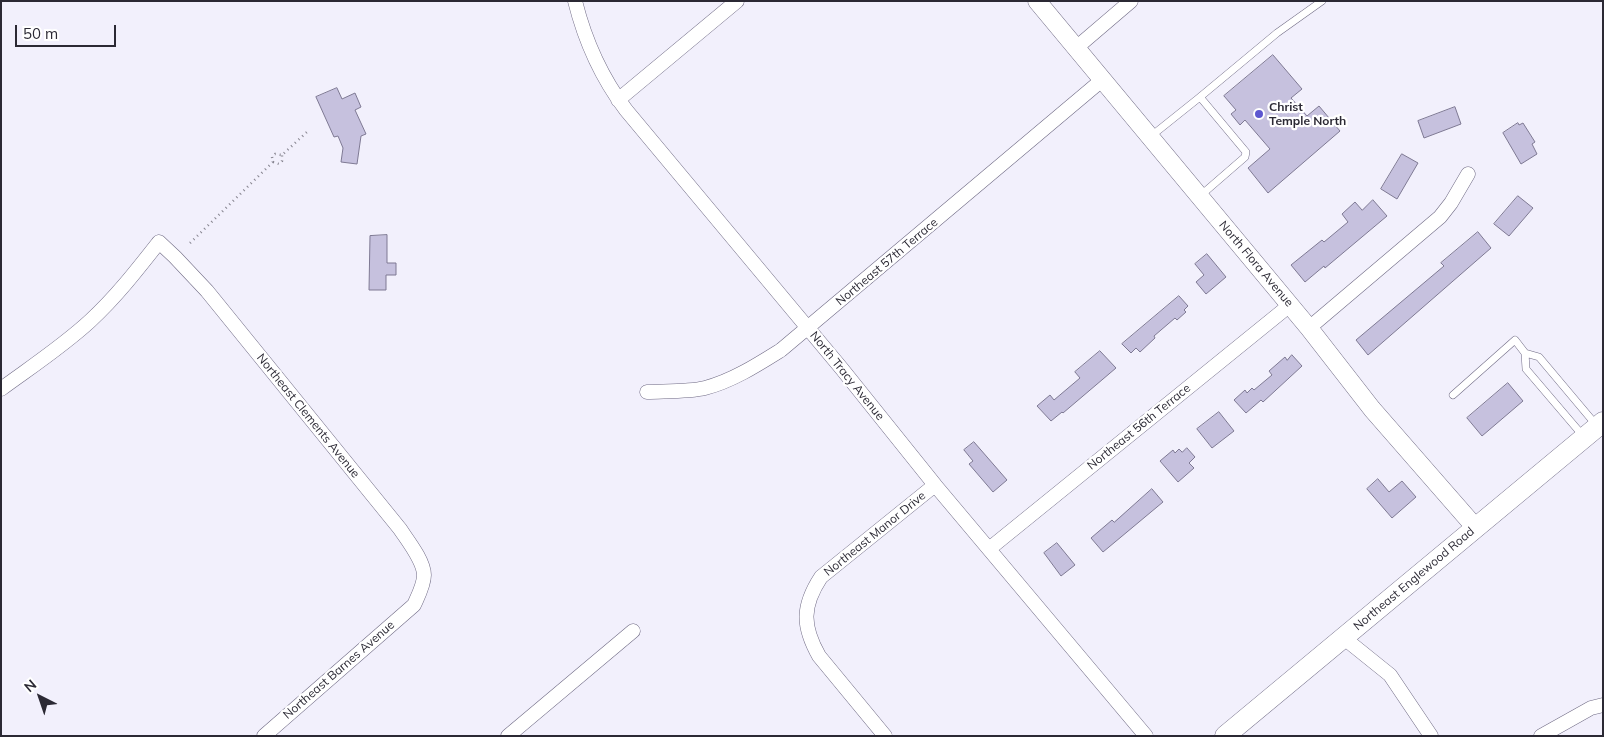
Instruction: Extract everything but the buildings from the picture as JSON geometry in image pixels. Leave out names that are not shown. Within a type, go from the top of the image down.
[{"type":"main road","name":"Northeast Englewood Road","points":[[1224,736],[1595,428]]},
{"type":"street","name":"North Tracy Avenue","points":[[575,1],[590,50],[618,100],[1146,736]]},
{"type":"street","points":[[618,100],[737,1]]},
{"type":"street","name":"North Flora Avenue","points":[[1036,1],[1309,328],[1372,409],[1475,527]]},
{"type":"street","points":[[1076,48],[1131,1]]},
{"type":"street","name":"Northeast 57th Terrace","points":[[647,392],[703,389],[730,379],[756,366],[781,350],[1102,80]]},
{"type":"street","points":[[1309,328],[1440,217],[1451,203],[1468,174]]},
{"type":"street","name":"Northeast Clements Avenue","points":[[1,389],[71,338],[90,321],[128,281],[159,242],[176,257],[207,291],[400,529],[417,554],[424,574],[421,589],[414,605]]},
{"type":"street","name":"Northeast 56th Terrace","points":[[989,549],[1290,305]]},
{"type":"street","name":"Northeast Manor Drive","points":[[885,736],[819,656],[810,641],[806,625],[807,608],[812,592],[821,577],[935,484]]},
{"type":"street","name":"Northeast Barnes Avenue","points":[[264,736],[414,605]]},
{"type":"street","points":[[508,736],[634,631]]},
{"type":"street","points":[[1344,638],[1390,674],[1430,736]]},
{"type":"street","points":[[1541,736],[1591,708],[1603,705]]},
{"type":"lane","points":[[1150,137],[1277,33],[1322,1]]},
{"type":"lane","points":[[1200,97],[1246,152],[1245,157],[1200,197]]},
{"type":"lane","points":[[1453,396],[1515,340],[1526,353],[1539,357],[1595,428]]},
{"type":"lane","points":[[1526,353],[1526,369],[1595,428]]},
{"type":"path","points":[[273,162],[279,164],[282,161],[282,155],[307,132]]},
{"type":"path","points":[[190,243],[273,162],[272,157],[276,154],[282,155]]},
{"type":"place","name":"Christ Temple North","points":[[1259,114]]}]
